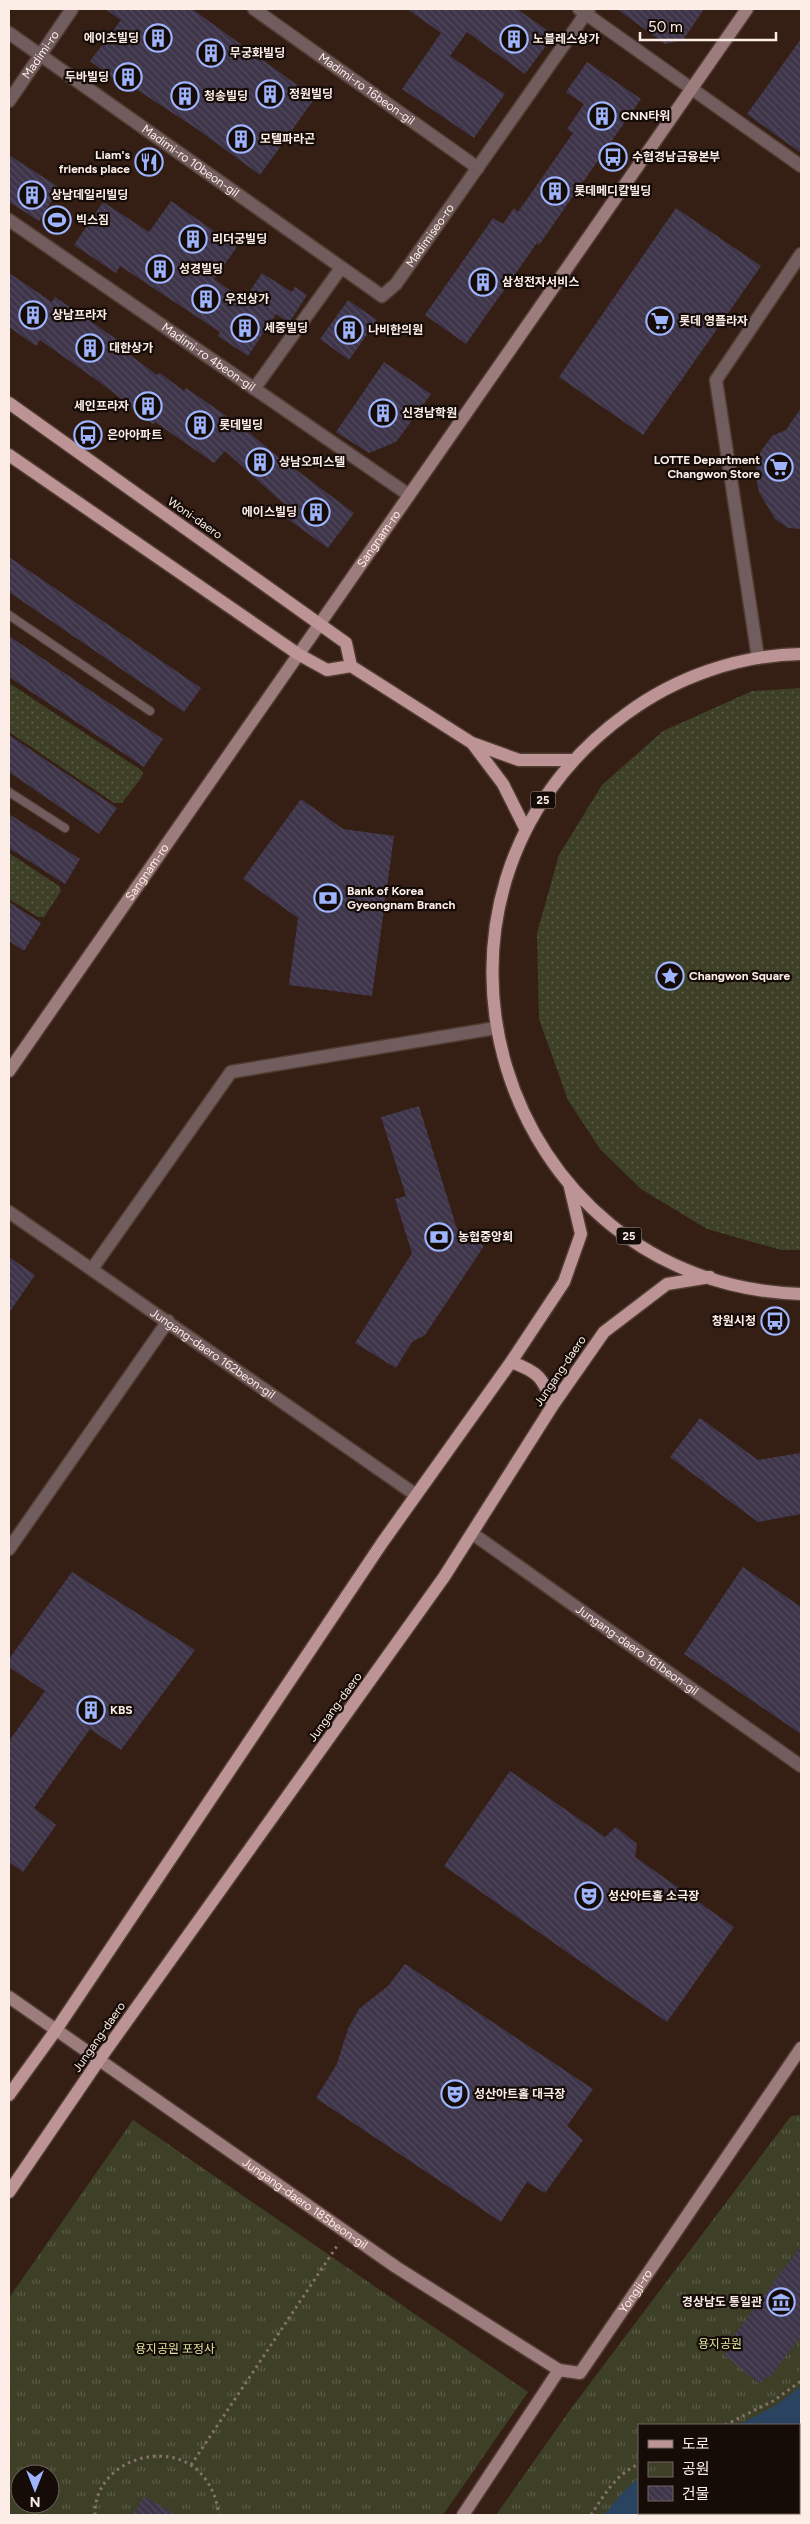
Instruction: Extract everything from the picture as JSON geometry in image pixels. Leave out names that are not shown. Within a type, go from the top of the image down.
[{"type":"main road","name":"Sangnam-ro","points":[[9,1071],[747,9]]},
{"type":"main road","name":"Woni-daero","points":[[9,403],[346,643],[351,666]]},
{"type":"main road","points":[[9,455],[298,654],[327,670],[351,666],[472,743],[519,760],[574,760]]},
{"type":"main road","name":"25","points":[[801,654],[758,658],[706,672],[657,694],[613,723],[574,760],[547,794],[526,830],[506,877],[495,927],[491,978],[496,1028],[506,1070],[522,1110],[548,1155],[569,1182],[599,1213],[633,1239],[670,1261],[710,1277],[762,1290],[801,1294]]},
{"type":"main road","points":[[472,743],[503,784],[526,830]]},
{"type":"main road","points":[[9,2095],[56,2030],[224,1776],[416,1495],[511,1362],[564,1282],[582,1234],[569,1182]]},
{"type":"main road","name":"Jungang-daero","points":[[9,2192],[99,2060],[444,1577],[553,1405],[604,1332],[667,1284],[710,1277]]},
{"type":"main road","points":[[511,1362],[539,1375],[553,1405]]},
{"type":"main road","name":"Jungang-daero 185beon-gil","points":[[9,1997],[396,2267],[559,2370]]},
{"type":"main road","name":"Yongji-ro","points":[[559,2370],[580,2373],[801,2048]]},
{"type":"main road","points":[[463,2515],[559,2370]]},
{"type":"street","name":"Madimi-ro","points":[[9,101],[72,9]]},
{"type":"street","name":"Madimi-ro 16beon-gil","points":[[254,9],[478,168]]},
{"type":"street","name":"Madimiseo-ro","points":[[342,268],[382,296],[396,284],[478,168],[584,10]]},
{"type":"street","points":[[584,10],[801,166]]},
{"type":"street","name":"Madimi-ro 10beon-gil","points":[[9,33],[342,268]]},
{"type":"street","name":"Madimi-ro 4beon-gil","points":[[9,220],[409,495]]},
{"type":"street","points":[[758,658],[716,380],[801,254]]},
{"type":"street","points":[[254,389],[342,268]]},
{"type":"street","points":[[92,1269],[231,1072],[496,1028]]},
{"type":"street","name":"Jungang-daero 162beon-gil","points":[[9,1212],[416,1495]]},
{"type":"street","points":[[9,1549],[168,1321]]},
{"type":"street","name":"Jungang-daero 161beon-gil","points":[[473,1534],[801,1766]]},
{"type":"lane","points":[[9,615],[150,711]]},
{"type":"lane","points":[[9,792],[65,828]]},
{"type":"path","points":[[191,2465],[346,2232]]},
{"type":"path","points":[[727,2424],[772,2401],[801,2381]]},
{"type":"path","points":[[95,2515],[101,2489],[113,2472],[130,2461],[150,2455],[171,2457],[191,2465],[206,2478],[216,2496],[219,2515]]},
{"type":"path","points":[[591,2515],[611,2486],[626,2470],[638,2464]]},
{"type":"green space","points":[[9,683],[141,770],[143,773],[141,778],[122,803],[114,803],[9,732]]},
{"type":"green space","name":"Changwon Square","points":[[801,688],[801,1250],[781,1250],[707,1229],[641,1189],[600,1149],[568,1100],[539,1019],[537,933],[559,855],[602,785],[663,731],[752,691]]},
{"type":"green space","points":[[9,853],[59,886],[61,891],[44,917],[38,917],[9,899]]},
{"type":"green space","name":"용지공원","points":[[801,2115],[801,2515],[496,2515],[570,2410],[791,2116]]},
{"type":"green space","name":"용지공원 포정사","points":[[133,2120],[528,2392],[443,2515],[9,2515],[9,2298]]},
{"type":"water","points":[[801,2386],[801,2515],[604,2515],[625,2490],[638,2479],[638,2514],[800,2514],[800,2424],[740,2424],[775,2406]]},
{"type":"building","points":[[105,9],[192,9],[315,98],[260,175],[197,129],[136,89],[133,93],[90,61],[121,20]]},
{"type":"building","points":[[407,9],[517,9],[554,35],[525,74],[467,32],[450,56],[505,94],[474,138],[402,89],[441,33]]},
{"type":"building","points":[[617,9],[704,9],[683,40],[665,44]]},
{"type":"building","points":[[801,39],[801,153],[747,114]]},
{"type":"building","points":[[587,62],[641,99],[539,245],[537,243],[466,344],[425,315],[493,218],[503,224],[514,208],[518,212],[573,133],[567,129],[584,104],[566,92]]},
{"type":"building","name":"상남데일리빌딩","points":[[9,155],[60,188],[39,221],[9,202]]},
{"type":"building","points":[[171,201],[237,247],[214,279],[244,300],[262,273],[292,292],[295,287],[307,295],[289,323],[276,314],[248,356],[218,336],[220,332],[120,266],[116,273],[74,245],[103,202],[149,232]]},
{"type":"building","name":"롯데 영플라자","points":[[676,208],[761,266],[643,435],[559,377]]},
{"type":"building","points":[[9,273],[52,302],[55,297],[125,345],[122,349],[157,375],[160,373],[184,391],[186,388],[244,428],[286,464],[354,513],[328,548],[278,512],[284,504],[225,451],[214,463],[155,422],[153,424],[105,386],[40,340],[36,346],[9,327]]},
{"type":"building","name":"나비한의원","points":[[348,300],[377,320],[349,360],[320,339]]},
{"type":"building","name":"신경남학원","points":[[384,362],[431,394],[396,442],[369,453],[336,432]]},
{"type":"building","name":"LOTTE Department Changwon Store","points":[[801,408],[801,529],[788,528],[775,519],[759,492],[755,474],[757,460],[761,451],[772,436],[786,430]]},
{"type":"building","points":[[9,557],[201,688],[184,712],[9,592]]},
{"type":"building","points":[[9,636],[163,739],[144,767],[9,677]]},
{"type":"building","points":[[9,735],[117,808],[99,834],[9,772]]},
{"type":"building","name":"Bank of Korea Gyeongnam Branch","points":[[301,799],[343,829],[394,836],[372,996],[289,985],[298,918],[243,879]]},
{"type":"building","points":[[9,814],[80,859],[65,884],[9,848]]},
{"type":"building","points":[[9,902],[41,923],[24,951],[9,941]]},
{"type":"building","name":"농협중앙회","points":[[419,1106],[457,1229],[484,1246],[425,1335],[412,1342],[396,1368],[355,1343],[412,1253],[395,1199],[406,1196],[381,1117]]},
{"type":"building","points":[[9,1257],[35,1275],[9,1313]]},
{"type":"building","points":[[700,1418],[758,1460],[801,1453],[801,1514],[758,1522],[670,1457]]},
{"type":"building","points":[[743,1567],[801,1607],[801,1734],[684,1654]]},
{"type":"building","name":"KBS","points":[[72,1572],[195,1650],[121,1750],[90,1729],[34,1808],[56,1825],[23,1872],[9,1862],[9,1741],[45,1691],[9,1667],[9,1659]]},
{"type":"building","name":"성산아트홀 소극장","points":[[510,1771],[605,1837],[616,1827],[637,1844],[635,1857],[734,1927],[667,2022],[444,1866]]},
{"type":"building","name":"성산아트홀 대극장","points":[[405,1964],[593,2089],[567,2126],[583,2140],[545,2193],[527,2182],[501,2222],[316,2098],[337,2064],[348,2029],[359,2009],[388,1986]]},
{"type":"building","name":"경상남도 통일관","points":[[801,2246],[801,2337],[768,2379],[765,2377],[760,2384],[724,2355],[729,2348],[726,2346]]},
{"type":"building","points":[[144,2497],[177,2515],[133,2515]]},
{"type":"place","name":"에이츠빌딩","points":[[158,38]]},
{"type":"place","name":"노블레스상가","points":[[514,39]]},
{"type":"place","name":"무궁화빌딩","points":[[211,53]]},
{"type":"place","name":"두바빌딩","points":[[128,77]]},
{"type":"place","name":"정원빌딩","points":[[270,94]]},
{"type":"place","name":"청송빌딩","points":[[185,96]]},
{"type":"place","name":"CNN타워","points":[[602,116]]},
{"type":"place","name":"모텔파라곤","points":[[241,139]]},
{"type":"place","name":"수협경남금융본부","points":[[613,157]]},
{"type":"place","name":"Liam's friends place","points":[[149,162]]},
{"type":"place","name":"롯데메디칼빌딩","points":[[555,191]]},
{"type":"place","name":"상남데일리빌딩","points":[[32,195]]},
{"type":"place","name":"빅스짐","points":[[57,220]]},
{"type":"place","name":"리더궁빌딩","points":[[193,239]]},
{"type":"place","name":"성경빌딩","points":[[160,269]]},
{"type":"place","name":"삼성전자서비스","points":[[483,282]]},
{"type":"place","name":"우진상가","points":[[206,299]]},
{"type":"place","name":"상남프라자","points":[[33,315]]},
{"type":"place","name":"롯데 영플라자","points":[[660,321]]},
{"type":"place","name":"세중빌딩","points":[[245,328]]},
{"type":"place","name":"나비한의원","points":[[349,330]]},
{"type":"place","name":"대한상가","points":[[90,348]]},
{"type":"place","name":"세인프라자","points":[[148,406]]},
{"type":"place","name":"신경남학원","points":[[383,413]]},
{"type":"place","name":"롯데빌딩","points":[[200,425]]},
{"type":"place","name":"은아아파트","points":[[88,435]]},
{"type":"place","name":"상남오피스텔","points":[[260,462]]},
{"type":"place","name":"LOTTE Department Changwon Store","points":[[779,467]]},
{"type":"place","name":"에이스빌딩","points":[[316,512]]},
{"type":"place","name":"Bank of Korea Gyeongnam Branch","points":[[328,898]]},
{"type":"place","name":"Changwon Square","points":[[670,976]]},
{"type":"place","name":"농협중앙회","points":[[439,1237]]},
{"type":"place","name":"창원시청","points":[[775,1321]]},
{"type":"place","name":"KBS","points":[[91,1710]]},
{"type":"place","name":"성산아트홀 소극장","points":[[589,1896]]},
{"type":"place","name":"성산아트홀 대극장","points":[[455,2094]]},
{"type":"place","name":"경상남도 통일관","points":[[781,2302]]}]
